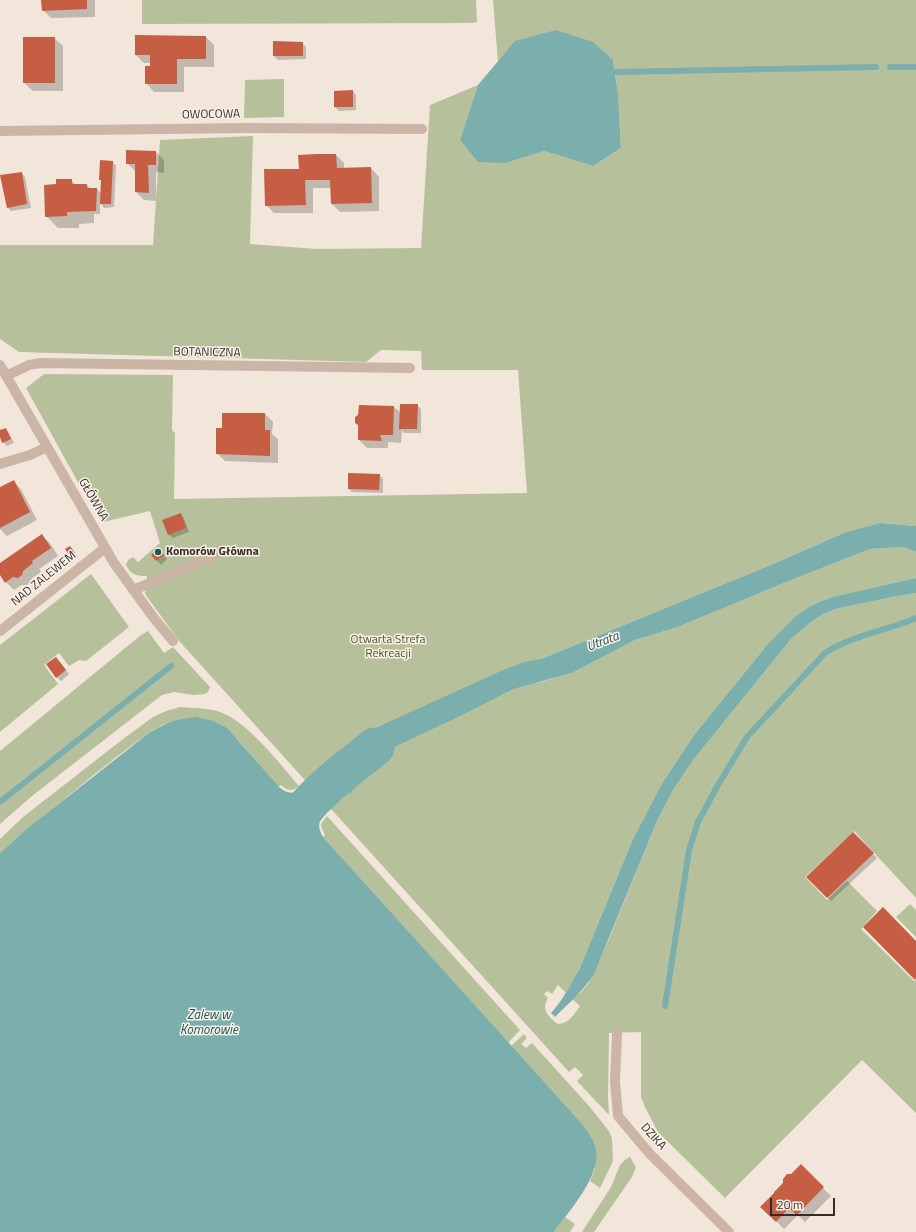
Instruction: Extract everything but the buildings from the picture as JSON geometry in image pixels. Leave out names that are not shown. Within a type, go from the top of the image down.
[{"type":"street","name":"OWOCOWA","points":[[0,131],[247,128],[422,129]]},
{"type":"street","name":"BOTANICZNA","points":[[6,376],[29,365],[41,363],[410,368]]},
{"type":"street","name":"GŁÓWNA","points":[[0,365],[105,548],[133,590],[173,641]]},
{"type":"street","points":[[0,464],[30,455],[47,447]]},
{"type":"street","name":"NAD ZALEWEM","points":[[0,632],[105,548]]},
{"type":"street","points":[[133,590],[213,558]]},
{"type":"street","name":"DZIKA","points":[[617,1034],[615,1081],[617,1111],[621,1121],[650,1154],[729,1232]]},
{"type":"green space","points":[[142,0],[476,0],[477,22],[142,24]]},
{"type":"green space","name":"Otwarta Strefa Rekreacji","points":[[493,0],[916,0],[916,526],[880,523],[846,532],[773,564],[541,659],[537,683],[572,673],[635,640],[678,627],[870,549],[903,547],[916,552],[916,578],[836,596],[821,601],[811,606],[767,645],[694,735],[661,785],[632,841],[579,970],[566,993],[558,985],[552,994],[547,991],[544,994],[548,998],[545,1009],[551,1019],[558,1024],[562,1024],[568,1020],[580,1006],[572,999],[588,984],[609,939],[657,821],[673,790],[694,759],[791,639],[823,614],[836,609],[916,593],[916,898],[854,831],[805,877],[827,900],[847,881],[877,911],[861,929],[914,981],[916,980],[916,1113],[862,1060],[725,1198],[658,1132],[645,1107],[641,1097],[641,1032],[609,1033],[609,1115],[577,1081],[583,1075],[575,1067],[569,1072],[180,642],[145,594],[147,576],[135,574],[130,571],[126,565],[128,560],[133,557],[138,562],[160,543],[150,511],[103,522],[103,509],[95,492],[87,491],[79,484],[26,388],[44,374],[173,375],[172,430],[175,433],[174,499],[527,493],[518,370],[422,370],[421,351],[381,350],[366,362],[19,352],[0,339],[0,245],[153,245],[160,140],[253,136],[250,244],[317,249],[421,248],[430,105],[478,85],[460,140],[506,163],[544,151],[593,166],[621,148],[618,94],[613,60],[516,41],[498,62]]},
{"type":"green space","points":[[284,79],[285,117],[244,118],[245,80]]},
{"type":"green space","points":[[91,574],[129,627],[86,661],[79,660],[69,666],[59,653],[44,665],[58,684],[0,732],[0,645]]},
{"type":"green space","points":[[148,631],[164,653],[173,647],[210,687],[208,692],[205,694],[193,695],[174,692],[162,695],[32,796],[0,824],[0,751],[141,635]]},
{"type":"green space","points":[[180,707],[217,711],[239,723],[272,754],[299,786],[292,790],[288,790],[281,785],[278,787],[237,739],[164,724],[135,743],[108,764],[33,824],[0,853],[0,839],[23,817],[153,717]]},
{"type":"green space","points":[[327,816],[520,1030],[508,1043],[323,837],[325,835],[321,824]]},
{"type":"green space","points":[[910,904],[916,910],[916,937],[896,917]]},
{"type":"green space","points":[[524,1034],[527,1038],[521,1044],[526,1048],[532,1043],[589,1106],[609,1131],[612,1139],[613,1161],[600,1188],[590,1181],[595,1169],[583,1125],[511,1046]]},
{"type":"green space","points":[[630,1157],[636,1167],[632,1177],[594,1232],[582,1232],[611,1187],[620,1165]]},
{"type":"green space","points":[[565,1217],[575,1224],[570,1232],[554,1232]]},
{"type":"water","points":[[556,30],[593,42],[613,60],[618,94],[621,148],[593,166],[544,151],[506,163],[478,162],[460,140],[478,85],[515,41]]},
{"type":"water","points":[[880,523],[916,526],[916,552],[903,547],[870,549],[678,627],[635,640],[572,673],[513,689],[394,747],[372,767],[350,794],[347,791],[345,792],[325,770],[327,768],[323,765],[362,737],[382,725],[501,671],[524,662],[541,659],[773,564],[846,532]]},
{"type":"water","points":[[916,578],[916,593],[836,609],[823,614],[811,622],[791,639],[694,759],[673,790],[657,821],[594,974],[581,991],[555,1017],[551,1013],[563,998],[579,970],[632,841],[661,785],[694,735],[767,645],[795,617],[821,601],[836,596]]},
{"type":"water","name":"Zalew w Komorowie","points":[[196,717],[213,721],[227,728],[280,788],[290,793],[301,789],[325,815],[319,825],[323,837],[583,1125],[596,1150],[594,1171],[575,1204],[554,1232],[0,1232],[0,853],[28,828],[145,736],[157,728],[169,723],[181,719]]},
{"type":"water","points":[[321,773],[341,797],[330,810],[306,783]]},
{"type":"waterway","points":[[615,72],[876,67]]},
{"type":"waterway","points":[[890,67],[916,67]]},
{"type":"waterway","points":[[665,1006],[689,850],[698,822],[747,737],[825,653],[858,637],[916,618]]},
{"type":"waterway","points":[[0,802],[171,666]]},
{"type":"waterway","name":"Utrata","points":[[285,847],[294,823],[315,797],[375,747]]},
{"type":"place","name":"Komorów Główna","points":[[158,552]]}]
